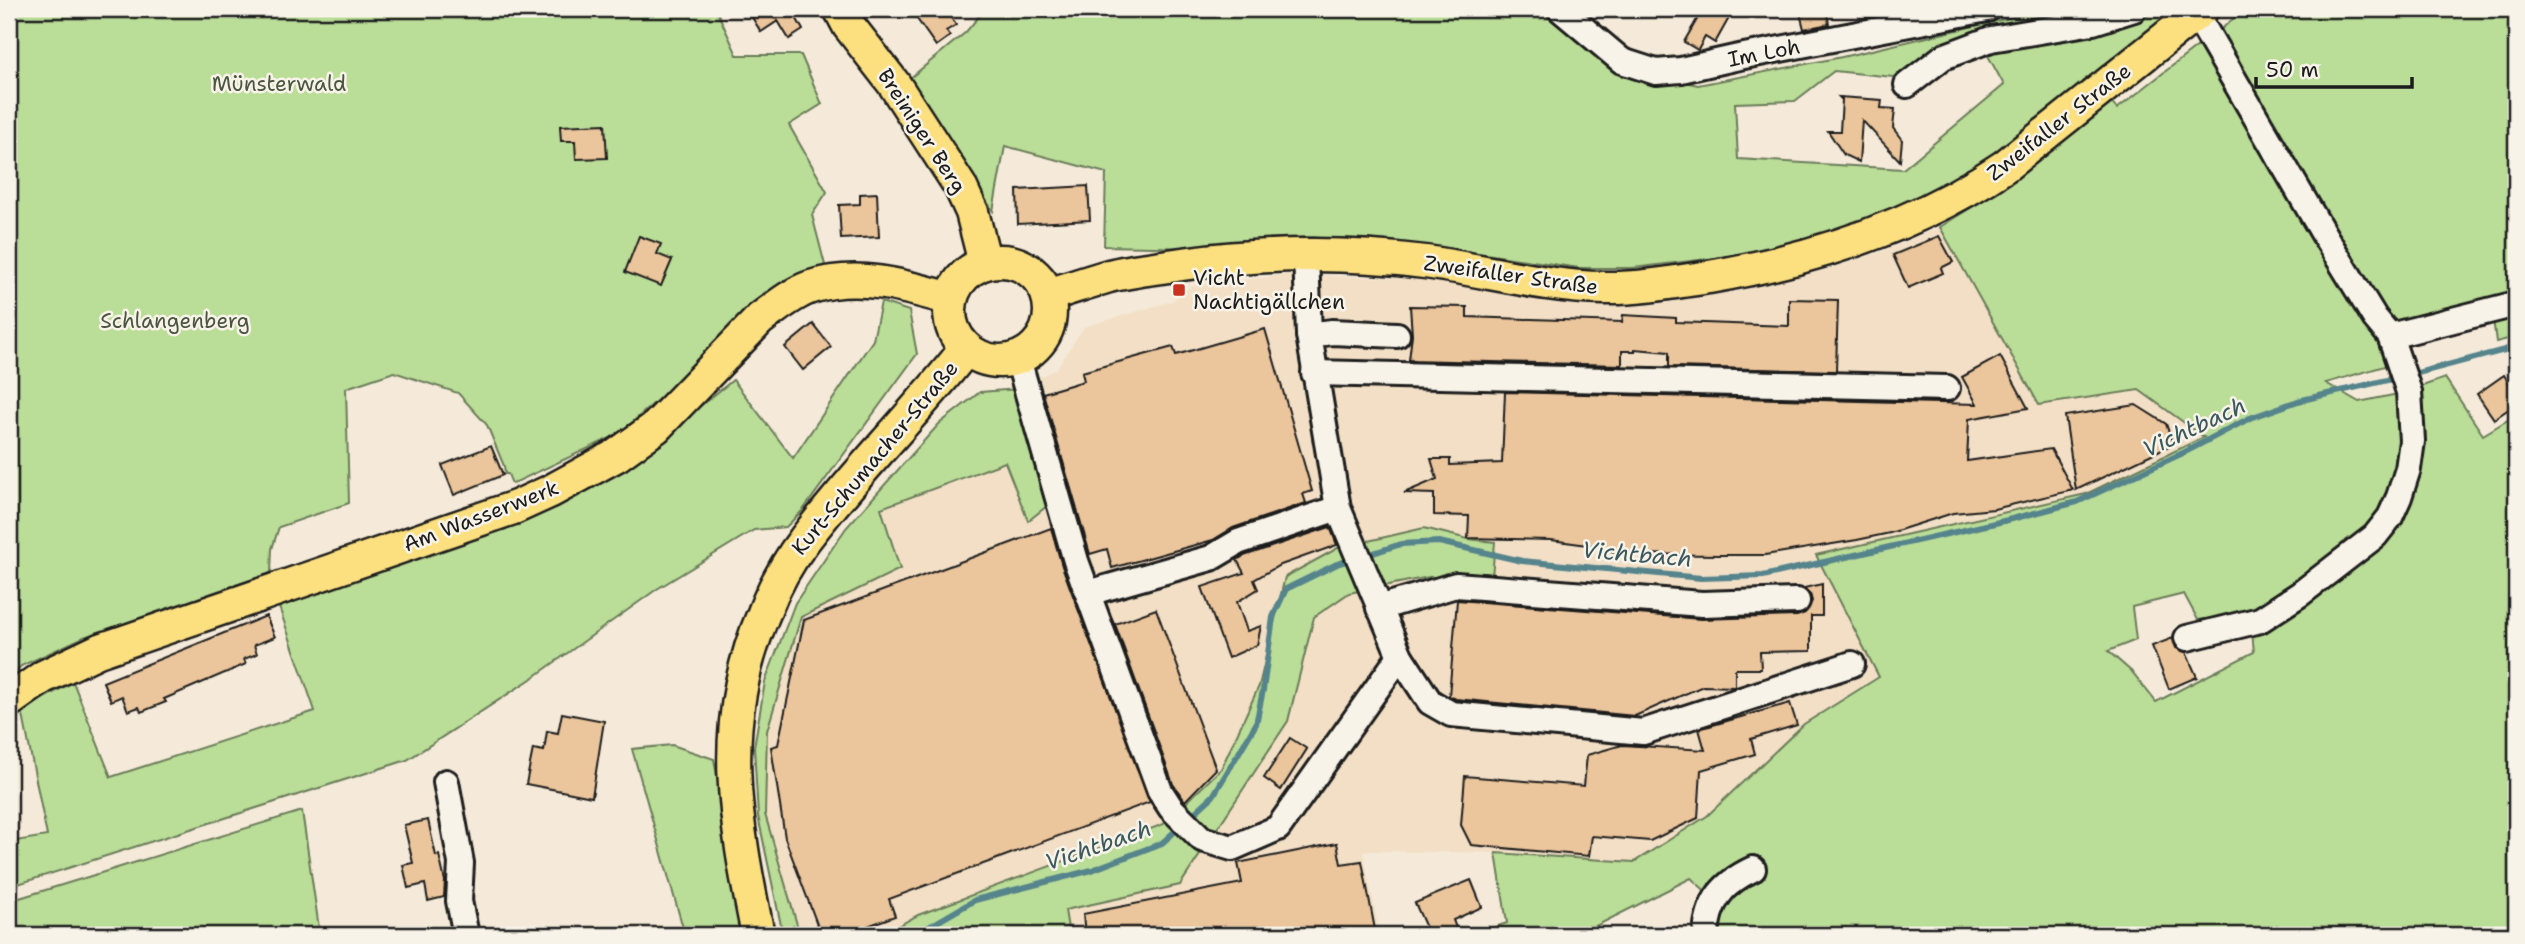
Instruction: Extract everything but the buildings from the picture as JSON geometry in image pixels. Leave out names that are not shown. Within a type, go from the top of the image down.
[{"type":"main road","name":"Breiniger Berg","points":[[839,9],[894,84],[960,186],[972,212],[985,263]]},
{"type":"main road","name":"Zweifaller Straße","points":[[1048,295],[1111,276],[1160,267],[1252,257],[1367,256],[1426,262],[1580,287],[1607,288],[1687,280],[1786,261],[1880,232],[1974,188],[2199,11]]},
{"type":"main road","points":[[1011,262],[1023,266],[1034,274],[1048,295],[1050,318],[1042,340],[1018,359],[1005,362],[978,357],[959,341],[950,321],[951,299],[958,283],[970,271],[985,263],[1011,262]]},
{"type":"main road","name":"Am Wasserwerk","points":[[9,701],[43,677],[98,651],[516,507],[586,474],[656,427],[760,319],[809,288],[835,282],[875,280],[951,299]]},
{"type":"main road","name":"Kurt-Schumacher-Straße","points":[[758,935],[738,819],[733,748],[743,674],[756,630],[774,587],[804,539],[966,349]]},
{"type":"street","name":"Im Loh","points":[[1560,9],[1622,61],[1656,72],[1681,71],[1986,9]]},
{"type":"street","points":[[1907,85],[1942,57],[1991,39],[2093,22],[2134,9]]},
{"type":"street","name":"Zweifaller Straße","points":[[2187,638],[2260,620],[2300,594],[2375,536],[2390,517],[2399,497],[2408,469],[2412,441],[2409,392],[2390,336],[2375,318],[2326,238],[2199,11]]},
{"type":"street","points":[[1306,255],[1309,335],[1338,508],[1399,656],[1430,702],[1451,714],[1643,732],[1852,664]]},
{"type":"street","points":[[2390,336],[2516,304]]},
{"type":"street","points":[[1309,335],[1332,332],[1397,335]]},
{"type":"street","points":[[1018,359],[1076,561],[1160,791],[1171,808],[1202,839],[1232,848],[1278,828],[1399,656]]},
{"type":"street","points":[[1314,373],[1947,388]]},
{"type":"street","points":[[1088,593],[1211,558],[1238,542],[1338,508]]},
{"type":"street","points":[[1379,608],[1456,585],[1702,604],[1797,601]]},
{"type":"street","points":[[446,782],[461,863],[459,901],[466,935]]},
{"type":"street","points":[[1706,935],[1720,890],[1753,869]]},
{"type":"shaded area","points":[[1940,227],[2039,405],[2139,390],[2205,437],[2086,494],[1817,555],[1879,677],[1804,724],[1707,816],[1633,863],[1496,853],[1363,851],[1380,935],[1069,935],[1065,910],[1180,885],[1288,721],[1314,617],[1349,593],[1429,577],[1492,577],[1494,542],[1468,539],[1285,577],[1259,686],[1221,769],[1164,825],[918,915],[882,935],[800,935],[765,814],[767,731],[801,617],[899,569],[880,508],[1006,462],[1027,520],[1018,389],[1056,369],[1084,327],[1172,301],[1191,286],[1290,274],[1425,279],[1578,300],[1635,303],[1689,298],[1740,291],[1839,266],[1889,249]]},
{"type":"green space","points":[[9,9],[716,9],[737,55],[801,55],[822,104],[789,125],[827,192],[812,215],[825,265],[764,293],[698,364],[619,434],[512,484],[508,474],[505,474],[487,425],[458,393],[394,372],[346,388],[349,503],[279,527],[272,549],[271,573],[84,637],[21,666],[9,678]]},
{"type":"green space","points":[[985,9],[1548,9],[1619,68],[1698,85],[1842,57],[2047,9],[2175,11],[2075,98],[1967,174],[1874,219],[1829,233],[1732,256],[1633,268],[1579,268],[1431,246],[1306,237],[1202,248],[1104,246],[1106,173],[1005,146],[993,211],[909,79],[966,32]],"holes":[[[1979,39],[2004,85],[1903,169],[1738,159],[1735,103],[1795,101],[1834,71],[1893,77],[1934,51]]]},
{"type":"green space","points":[[2244,9],[2516,9],[2516,297],[2402,327],[2381,319],[2217,33]]},
{"type":"green space","points":[[2203,42],[2395,363],[2326,383],[2359,402],[2403,393],[2445,378],[2483,435],[2516,415],[2516,935],[1716,935],[1723,907],[1691,878],[1578,935],[1471,935],[1507,923],[1496,853],[1634,862],[1707,816],[1804,724],[1879,677],[1816,555],[2086,494],[2204,437],[2139,390],[2039,405],[1940,227],[1980,202],[2107,98],[2117,109]],"holes":[[[2184,594],[2198,620],[2250,613],[2254,652],[2156,702],[2133,673],[2108,651],[2136,640],[2132,607]]]},
{"type":"green space","points":[[881,302],[909,311],[917,354],[803,510],[786,527],[754,530],[657,589],[534,677],[407,760],[9,887],[9,842],[47,836],[22,710],[73,682],[111,777],[315,711],[278,604],[630,462],[733,380],[793,458],[873,340]]},
{"type":"green space","points":[[2516,312],[2516,337],[2496,342],[2493,319]]},
{"type":"green space","points":[[1018,389],[1038,452],[1047,506],[1028,521],[1005,462],[881,508],[900,569],[801,617],[767,731],[765,814],[800,935],[783,935],[758,816],[754,747],[765,682],[795,603],[846,528],[939,424],[980,392]]},
{"type":"green space","points":[[1424,528],[1468,539],[1495,542],[1492,577],[1429,577],[1349,593],[1314,617],[1288,721],[1180,885],[1065,910],[1069,935],[882,935],[918,915],[1164,824],[1221,769],[1259,686],[1285,577],[1338,548]]},
{"type":"green space","points":[[672,745],[714,759],[745,935],[685,935],[632,749]]},
{"type":"green space","points":[[302,811],[320,935],[9,935],[9,902],[13,900]]},
{"type":"waterway","name":"Vichtbach","points":[[2410,375],[2516,347]]},
{"type":"waterway","name":"Vichtbach","points":[[1364,556],[1401,544],[1439,542],[1522,561],[1701,578],[1763,576],[2077,502],[2183,453],[2250,418],[2298,401],[2400,377]]},
{"type":"waterway","name":"Vichtbach","points":[[1189,818],[1213,796],[1256,724],[1273,617],[1286,589],[1353,559]]},
{"type":"waterway","name":"Vichtbach","points":[[915,935],[975,900],[1092,870],[1162,843],[1182,825]]},
{"type":"place","name":"Vicht Nachtigällchen","points":[[1179,290]]},
{"type":"park label","name":"Münsterwald","points":[[279,84]]},
{"type":"park label","name":"Schlangenberg","points":[[175,321]]}]
